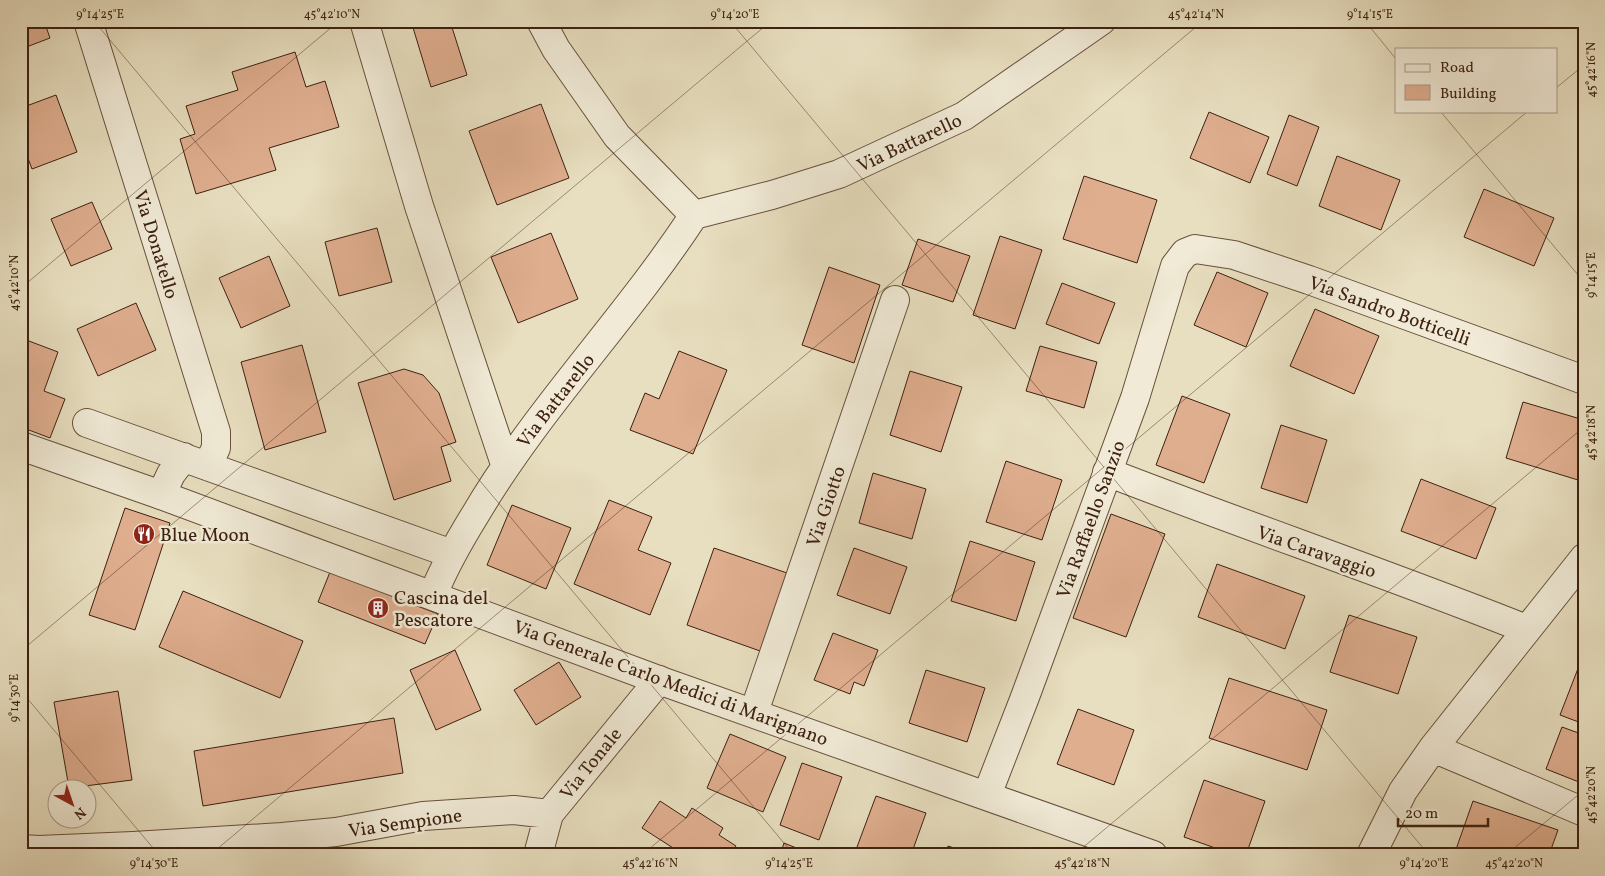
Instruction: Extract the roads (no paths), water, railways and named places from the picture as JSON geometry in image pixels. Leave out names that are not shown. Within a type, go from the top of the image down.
[{"type":"street","name":"Via Donatello","points":[[88,21],[216,432],[216,448],[195,462],[171,474],[161,495]]},
{"type":"street","points":[[364,21],[419,206],[505,464]]},
{"type":"street","points":[[541,21],[556,49],[617,136],[694,215]]},
{"type":"street","name":"Via Battarello","points":[[433,595],[452,554],[505,464],[655,273],[694,215],[772,195],[839,174],[964,116],[1101,21]]},
{"type":"street","name":"Via Sandro Botticelli","points":[[1195,249],[1234,255],[1584,380]]},
{"type":"street","name":"Via Raffaello Sanzio","points":[[987,795],[1025,698],[1135,398],[1175,266],[1185,253],[1195,249]]},
{"type":"street","name":"Via Giotto","points":[[754,712],[895,300]]},
{"type":"street","points":[[87,423],[452,554]]},
{"type":"street","name":"Via Generale Carlo Medici di Marignano","points":[[21,446],[161,495],[659,680],[754,712],[1153,855]]},
{"type":"street","name":"Via Caravaggio","points":[[1107,472],[1235,522],[1407,582],[1526,629]]},
{"type":"street","points":[[1371,855],[1403,792],[1432,748],[1584,558]]},
{"type":"street","name":"Via Tonale","points":[[538,855],[548,814],[659,680]]},
{"type":"street","points":[[1432,748],[1584,812]]},
{"type":"street","name":"Via Sempione","points":[[21,848],[38,850],[133,846],[282,837],[336,832],[423,816],[514,810],[548,814]]},
{"type":"place","name":"Blue Moon","points":[[144,534]]},
{"type":"place","name":"Cascina del Pescatore","points":[[378,608]]}]
